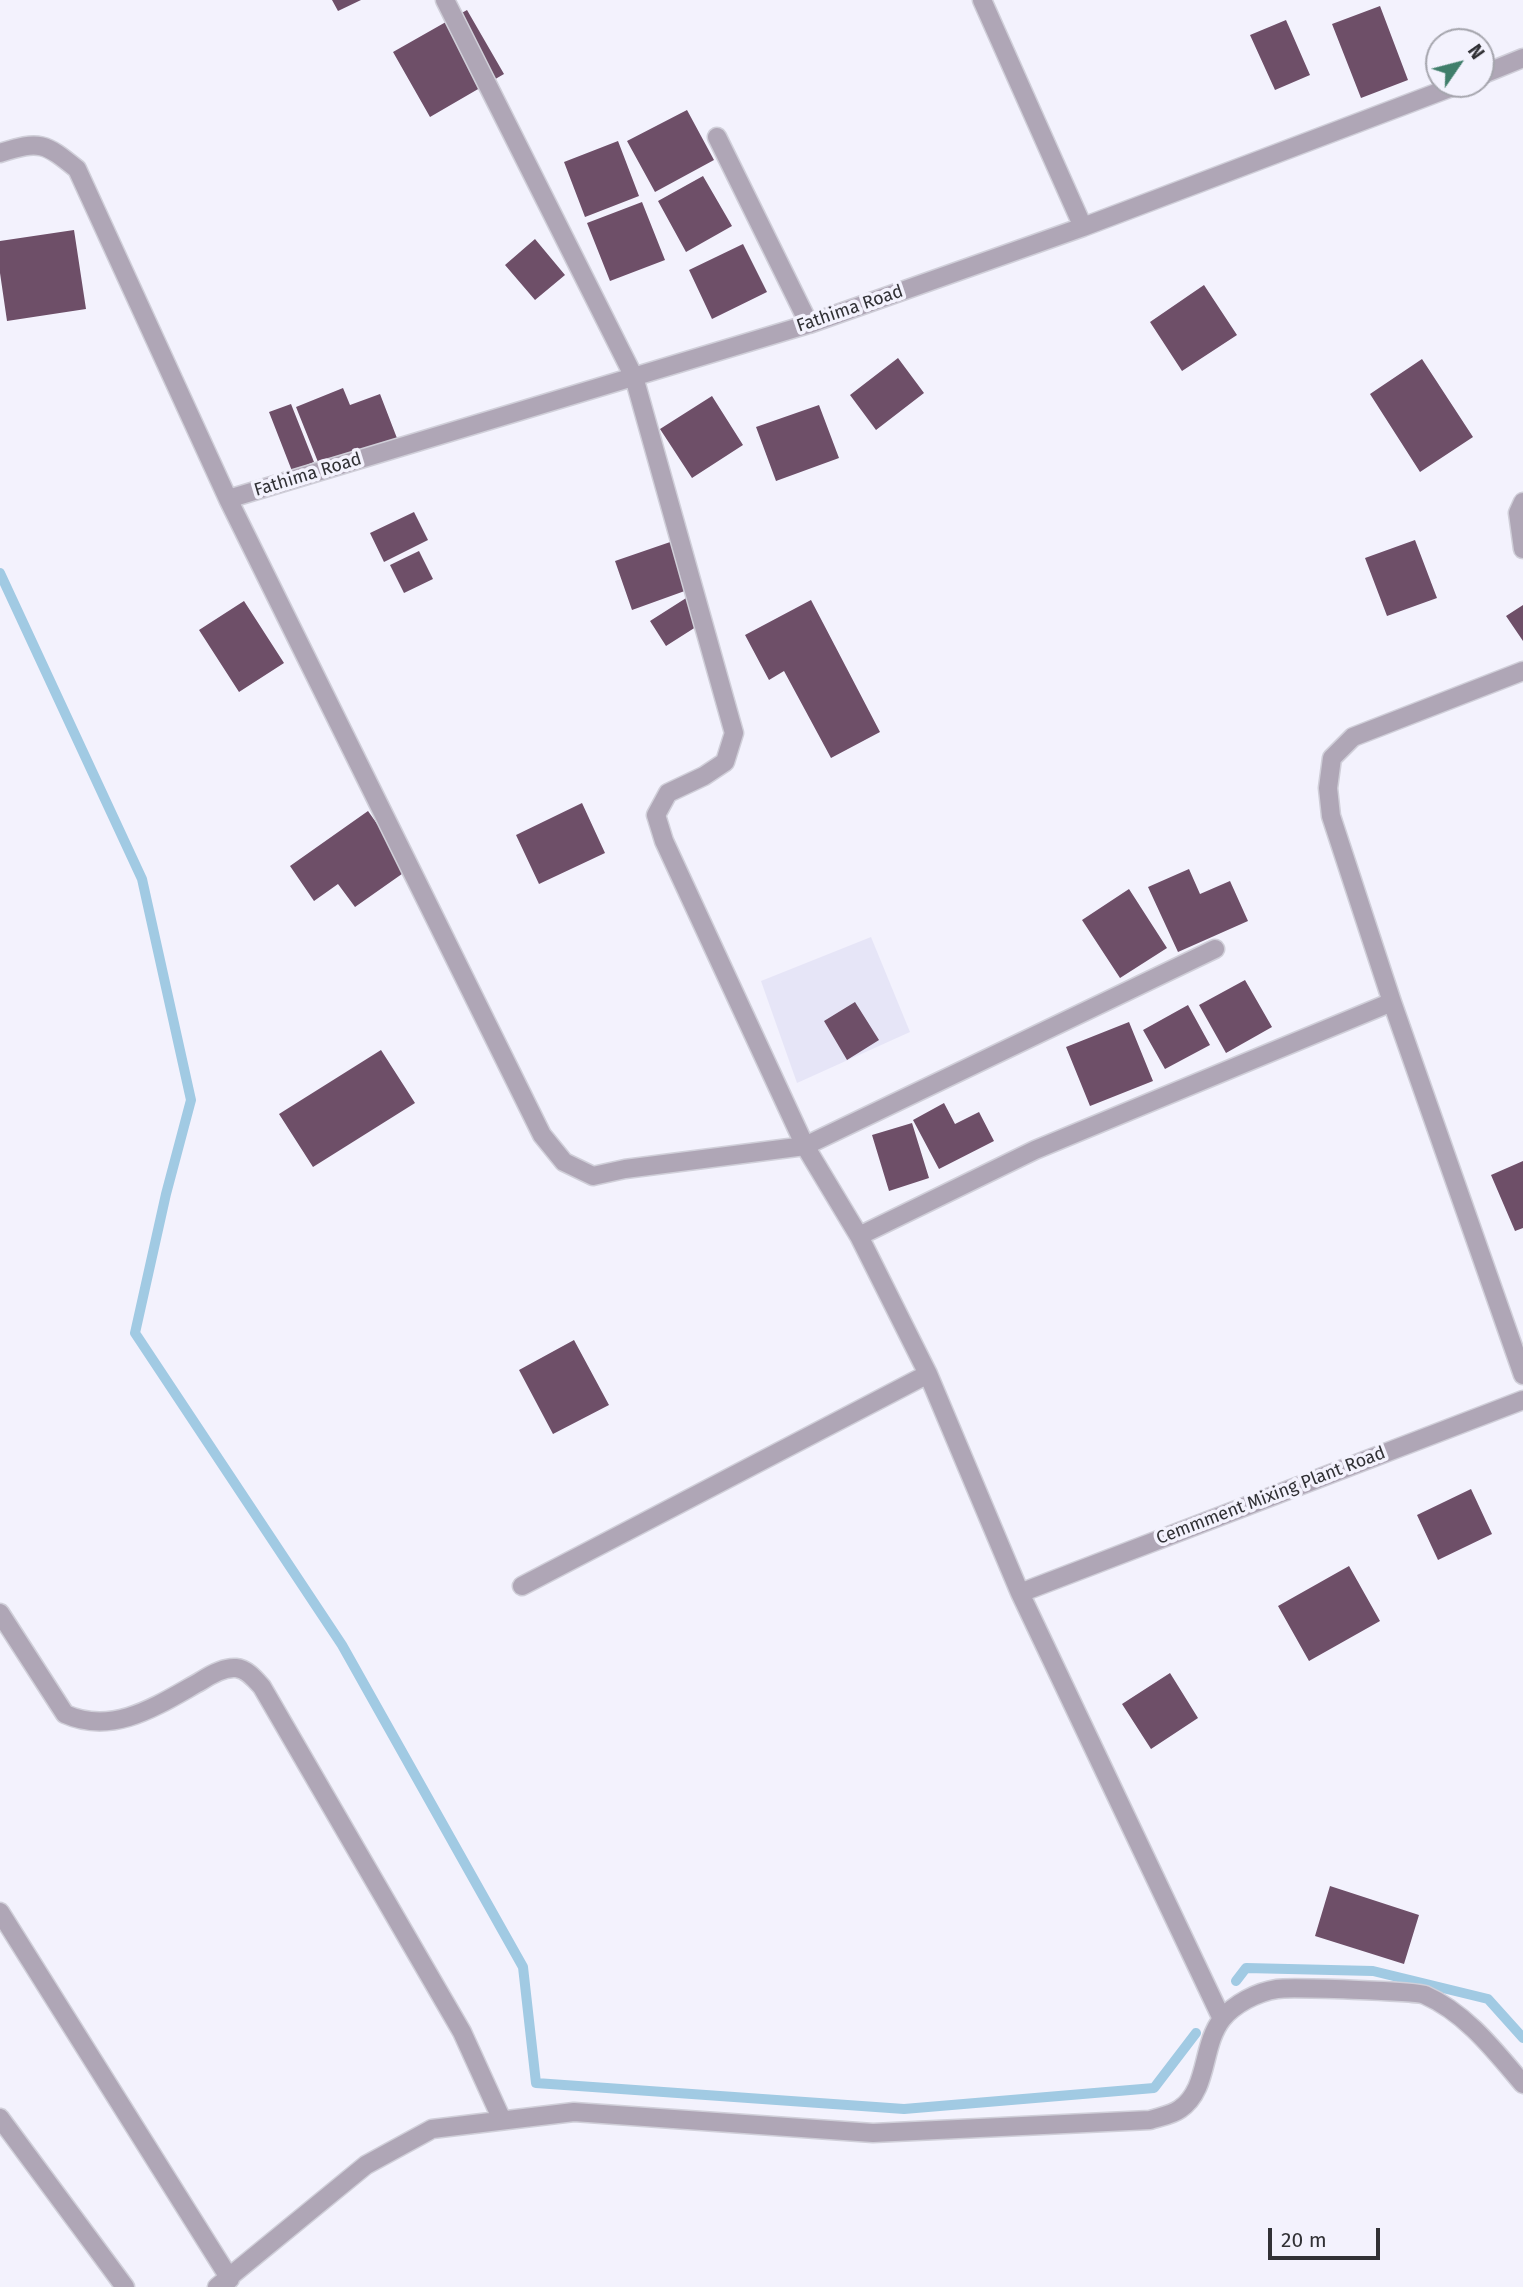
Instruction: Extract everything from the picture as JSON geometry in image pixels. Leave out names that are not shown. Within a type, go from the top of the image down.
[{"type":"street","points":[[445,0],[634,377],[734,733],[725,762],[704,776],[668,793],[656,815],[678,874],[805,1146],[859,1236],[928,1374],[1020,1593],[1222,2019]]},
{"type":"street","points":[[982,0],[1083,227]]},
{"type":"street","points":[[1495,69],[1523,58]]},
{"type":"street","name":"Fathima Road","points":[[228,499],[809,324],[1083,227],[1425,97]]},
{"type":"street","points":[[717,136],[809,324]]},
{"type":"street","points":[[0,153],[26,145],[48,145],[77,169],[228,499],[542,1135],[564,1163],[593,1177],[625,1169],[805,1146],[1215,949]]},
{"type":"street","points":[[1523,502],[1518,513],[1523,549]]},
{"type":"street","points":[[1523,671],[1353,737],[1332,758],[1328,788],[1331,816],[1392,1002],[1523,1375]]},
{"type":"street","points":[[859,1236],[1035,1150],[1392,1002]]},
{"type":"street","points":[[522,1586],[928,1374]]},
{"type":"street","name":"Cemmment Mixing Plant Road","points":[[1020,1593],[1523,1400]]},
{"type":"street","points":[[0,1613],[65,1714],[80,1721],[116,1722],[155,1707],[214,1673],[235,1667],[249,1673],[262,1687],[462,2032],[502,2120]]},
{"type":"street","points":[[0,1912],[223,2283],[366,2165],[432,2129],[574,2112],[873,2133],[1150,2120],[1181,2109],[1199,2086],[1208,2045],[1222,2019],[1241,2001],[1277,1989],[1423,1993],[1453,2011],[1483,2037],[1523,2084]]},
{"type":"street","points":[[0,2118],[125,2287]]},
{"type":"shaded area","points":[[871,937],[910,1032],[797,1083],[761,981]]},
{"type":"building","points":[[332,0],[361,0],[338,11]]},
{"type":"building","points":[[1380,6],[1408,80],[1361,98],[1332,24]]},
{"type":"building","points":[[467,10],[504,74],[430,117],[393,52]]},
{"type":"building","points":[[1286,20],[1310,75],[1275,90],[1250,35]]},
{"type":"building","points":[[687,110],[714,160],[655,192],[627,141]]},
{"type":"building","points":[[618,141],[639,196],[585,217],[564,162]]},
{"type":"building","points":[[703,176],[732,226],[686,252],[658,201]]},
{"type":"building","points":[[642,202],[665,260],[610,281],[587,223]]},
{"type":"building","points":[[74,230],[86,309],[7,321],[0,273],[0,241]]},
{"type":"building","points":[[535,239],[565,275],[535,300],[505,265]]},
{"type":"building","points":[[743,244],[767,292],[712,319],[689,270]]},
{"type":"building","points":[[1204,285],[1237,335],[1182,371],[1150,322]]},
{"type":"building","points":[[898,358],[924,393],[876,430],[850,395]]},
{"type":"building","points":[[1422,359],[1473,437],[1420,472],[1370,394]]},
{"type":"building","points":[[343,388],[350,405],[380,394],[400,446],[324,477],[296,407]]},
{"type":"building","points":[[712,396],[743,445],[692,478],[660,429]]},
{"type":"building","points":[[291,404],[314,462],[292,471],[269,412]]},
{"type":"building","points":[[819,405],[839,458],[776,481],[756,427]]},
{"type":"building","points":[[414,512],[428,540],[384,562],[370,533]]},
{"type":"building","points":[[676,540],[693,588],[632,610],[615,561]]},
{"type":"building","points":[[1415,540],[1437,598],[1387,616],[1365,558]]},
{"type":"building","points":[[419,551],[433,579],[404,593],[390,565]]},
{"type":"building","points":[[694,593],[710,618],[666,646],[650,621]]},
{"type":"building","points":[[811,600],[880,732],[831,758],[784,671],[769,680],[745,635]]},
{"type":"building","points":[[244,601],[284,663],[239,692],[199,630]]},
{"type":"building","points":[[1523,605],[1523,641],[1506,616]]},
{"type":"building","points":[[582,803],[605,853],[539,884],[516,835]]},
{"type":"building","points":[[368,811],[409,869],[355,907],[338,884],[314,901],[290,866]]},
{"type":"building","points":[[1189,869],[1200,894],[1230,881],[1248,921],[1178,952],[1148,887]]},
{"type":"building","points":[[1129,889],[1167,948],[1120,978],[1082,920]]},
{"type":"building","points":[[1245,980],[1272,1027],[1226,1053],[1199,1005]]},
{"type":"building","points":[[855,1002],[879,1040],[847,1060],[824,1021]]},
{"type":"building","points":[[1188,1005],[1210,1045],[1165,1069],[1143,1030]]},
{"type":"building","points":[[1129,1022],[1153,1081],[1090,1106],[1066,1047]]},
{"type":"building","points":[[381,1050],[415,1103],[313,1167],[279,1114]]},
{"type":"building","points":[[944,1103],[955,1124],[979,1112],[994,1141],[939,1169],[913,1120]]},
{"type":"building","points":[[912,1123],[929,1178],[889,1191],[872,1135]]},
{"type":"building","points":[[1523,1161],[1523,1228],[1515,1231],[1491,1175]]},
{"type":"building","points":[[574,1340],[609,1405],[553,1434],[519,1370]]},
{"type":"building","points":[[1471,1489],[1492,1534],[1438,1560],[1417,1515]]},
{"type":"building","points":[[1349,1566],[1380,1621],[1309,1661],[1278,1606]]},
{"type":"building","points":[[1170,1673],[1198,1718],[1151,1749],[1122,1704]]},
{"type":"building","points":[[1330,1886],[1419,1915],[1404,1964],[1315,1936]]},
{"type":"waterway","points":[[0,573],[142,879],[191,1100],[166,1194],[135,1333],[342,1645],[523,1967],[536,2083],[904,2109],[1154,2088],[1196,2033]]},
{"type":"waterway","points":[[1236,1981],[1246,1968],[1373,1971],[1488,1999],[1523,2038]]}]
